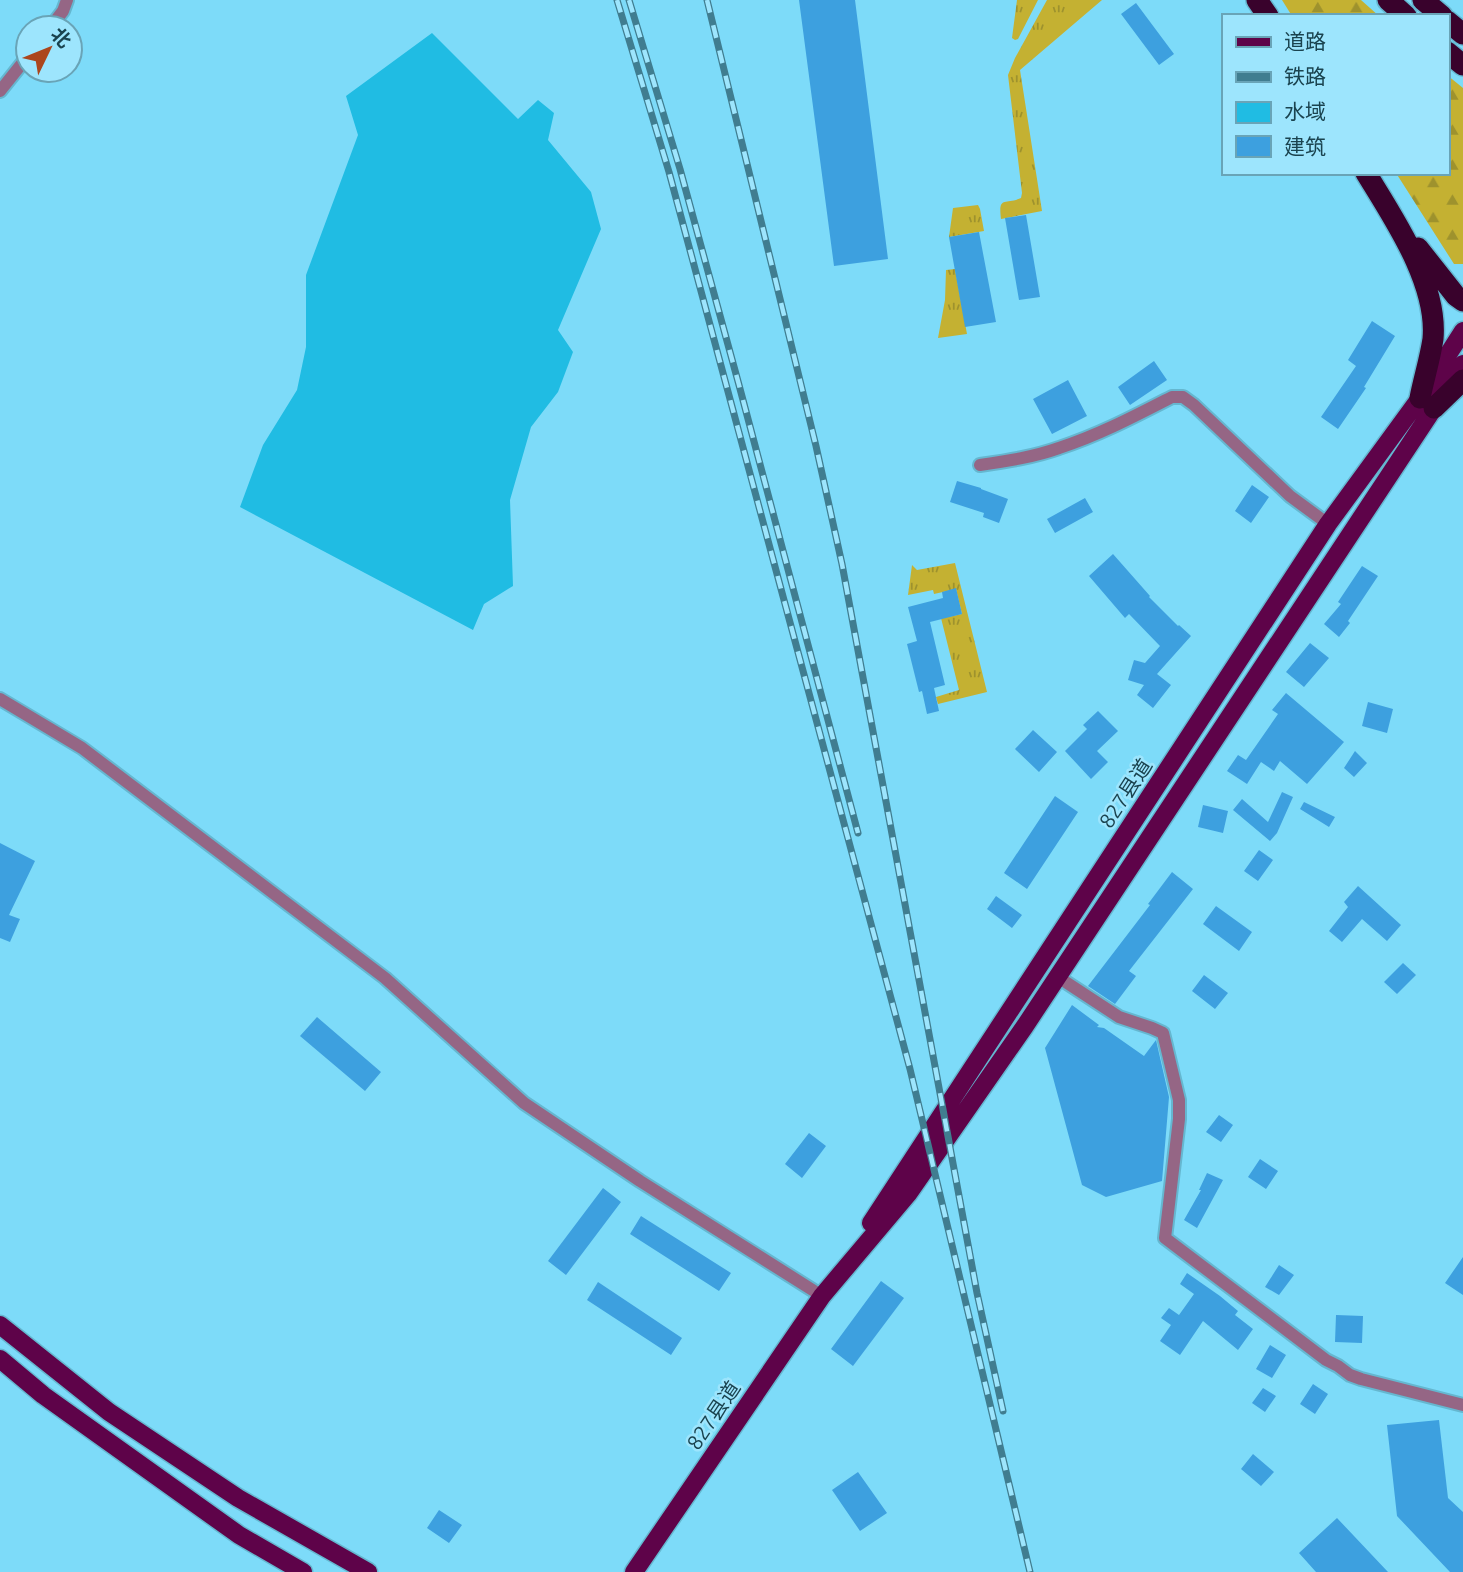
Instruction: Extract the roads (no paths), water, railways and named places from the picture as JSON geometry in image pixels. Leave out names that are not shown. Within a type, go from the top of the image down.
[{"type":"highway","points":[[1388,0],[1404,14]]},
{"type":"highway","points":[[1423,0],[1440,14]]},
{"type":"highway","points":[[1449,22],[1463,34]]},
{"type":"highway","points":[[1449,54],[1463,65]]},
{"type":"highway","points":[[1367,175],[1418,263],[1427,291],[1433,338],[1427,403]]},
{"type":"highway","points":[[1389,211],[1456,296],[1463,301]]},
{"type":"highway","points":[[1427,403],[1463,380]]},
{"type":"main road","name":"827县道","points":[[827,1291],[908,1194],[1058,977],[1427,403],[1463,331]]},
{"type":"main road","name":"827县道","points":[[634,1572],[827,1291],[1328,524],[1427,403],[1463,364]]},
{"type":"main road","points":[[0,1325],[109,1412],[238,1498],[368,1572]]},
{"type":"main road","points":[[0,1359],[43,1395],[239,1535],[303,1572]]},
{"type":"street","points":[[0,91],[14,74]]},
{"type":"street","points":[[980,465],[1058,449],[1108,429],[1172,397],[1182,397],[1194,405],[1290,495],[1328,524]]},
{"type":"street","points":[[0,699],[82,748],[385,978],[524,1103],[640,1181],[827,1291]]},
{"type":"street","points":[[1058,977],[1119,1017],[1163,1033],[1179,1100],[1165,1238],[1326,1360],[1350,1375],[1463,1405]]},
{"type":"water","points":[[432,33],[518,119],[538,100],[554,113],[548,140],[591,192],[601,229],[558,330],[573,352],[558,392],[531,427],[510,500],[513,586],[484,604],[473,630],[240,507],[263,445],[297,390],[306,347],[306,275],[358,135],[346,96]]},
{"type":"railway","points":[[617,0],[669,172],[910,1069],[1030,1572]]},
{"type":"railway","points":[[629,0],[680,169],[858,833]]},
{"type":"railway","points":[[707,0],[816,446],[842,564],[977,1293],[1003,1411]]}]
